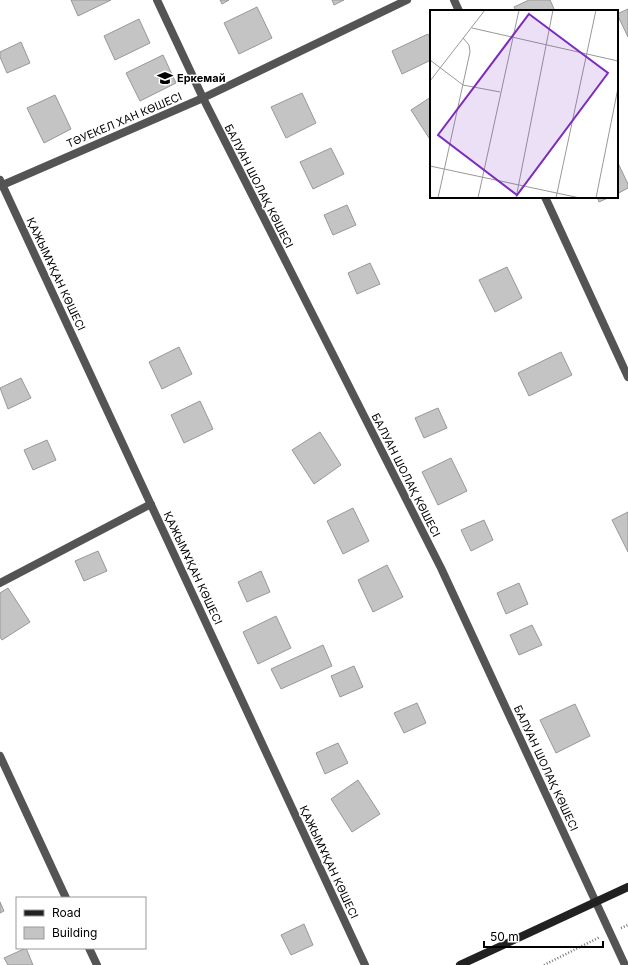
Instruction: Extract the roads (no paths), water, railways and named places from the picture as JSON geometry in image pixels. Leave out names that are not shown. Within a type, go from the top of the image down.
[{"type":"main road","points":[[460,965],[628,887]]},
{"type":"street","name":"БАЛУАН ШОЛАҚ КӨШЕСІ","points":[[157,0],[202,98],[441,568],[625,965]]},
{"type":"street","name":"ТӘУЕКЕЛ ХАН КӨШЕСІ","points":[[1,184],[202,98],[407,0]]},
{"type":"street","points":[[454,0],[459,10]]},
{"type":"street","name":"ҚАЖЫМҰҚАН КӨШЕСІ","points":[[1,184],[365,965]]},
{"type":"street","points":[[545,198],[628,377]]},
{"type":"street","points":[[0,582],[151,504]]},
{"type":"street","points":[[0,756],[66,897]]},
{"type":"street","points":[[89,949],[97,965]]},
{"type":"place","name":"Еркемай","points":[[165,78]]}]
